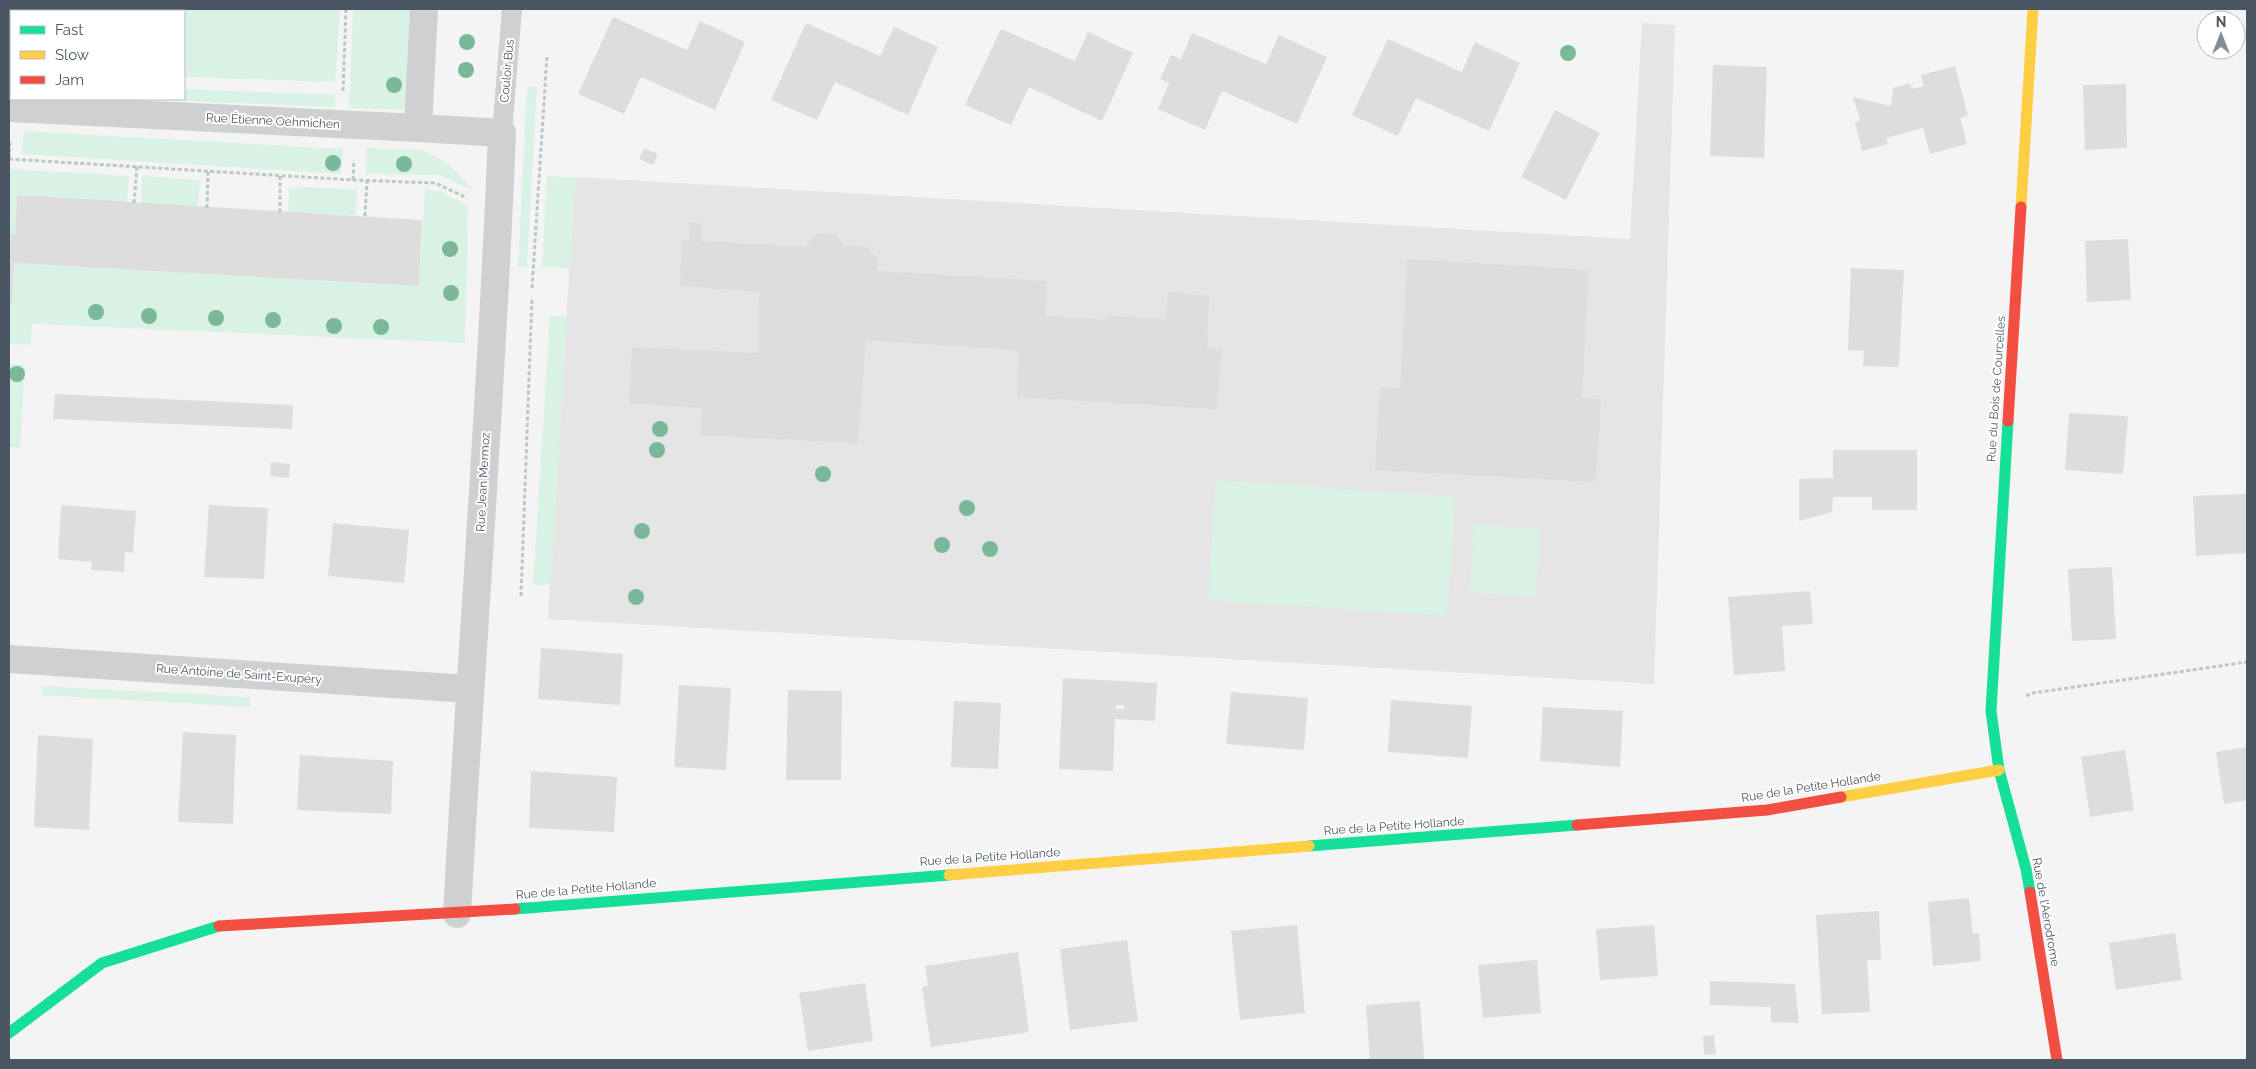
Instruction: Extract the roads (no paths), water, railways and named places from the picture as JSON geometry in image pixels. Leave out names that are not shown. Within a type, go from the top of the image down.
[{"type":"street","points":[[424,9],[418,128],[502,133]]},
{"type":"street","name":"Rue du Bois de Courcelles","points":[[1999,770],[1991,711],[2033,9]]},
{"type":"street","name":"Rue Étienne Oehmichen","points":[[9,108],[418,128]]},
{"type":"street","name":"Rue Jean Mermoz","points":[[457,914],[502,133]]},
{"type":"street","name":"Rue Antoine de Saint-Exupéry","points":[[9,659],[469,689]]},
{"type":"street","name":"Rue de la Petite Hollande","points":[[9,1033],[102,963],[223,925],[457,914],[1767,810],[1999,770]]},
{"type":"street","name":"Rue de l'Aérodrome","points":[[1999,770],[2026,870],[2057,1060]]},
{"type":"lane","name":"Couloir Bus","points":[[502,133],[512,9]]}]
